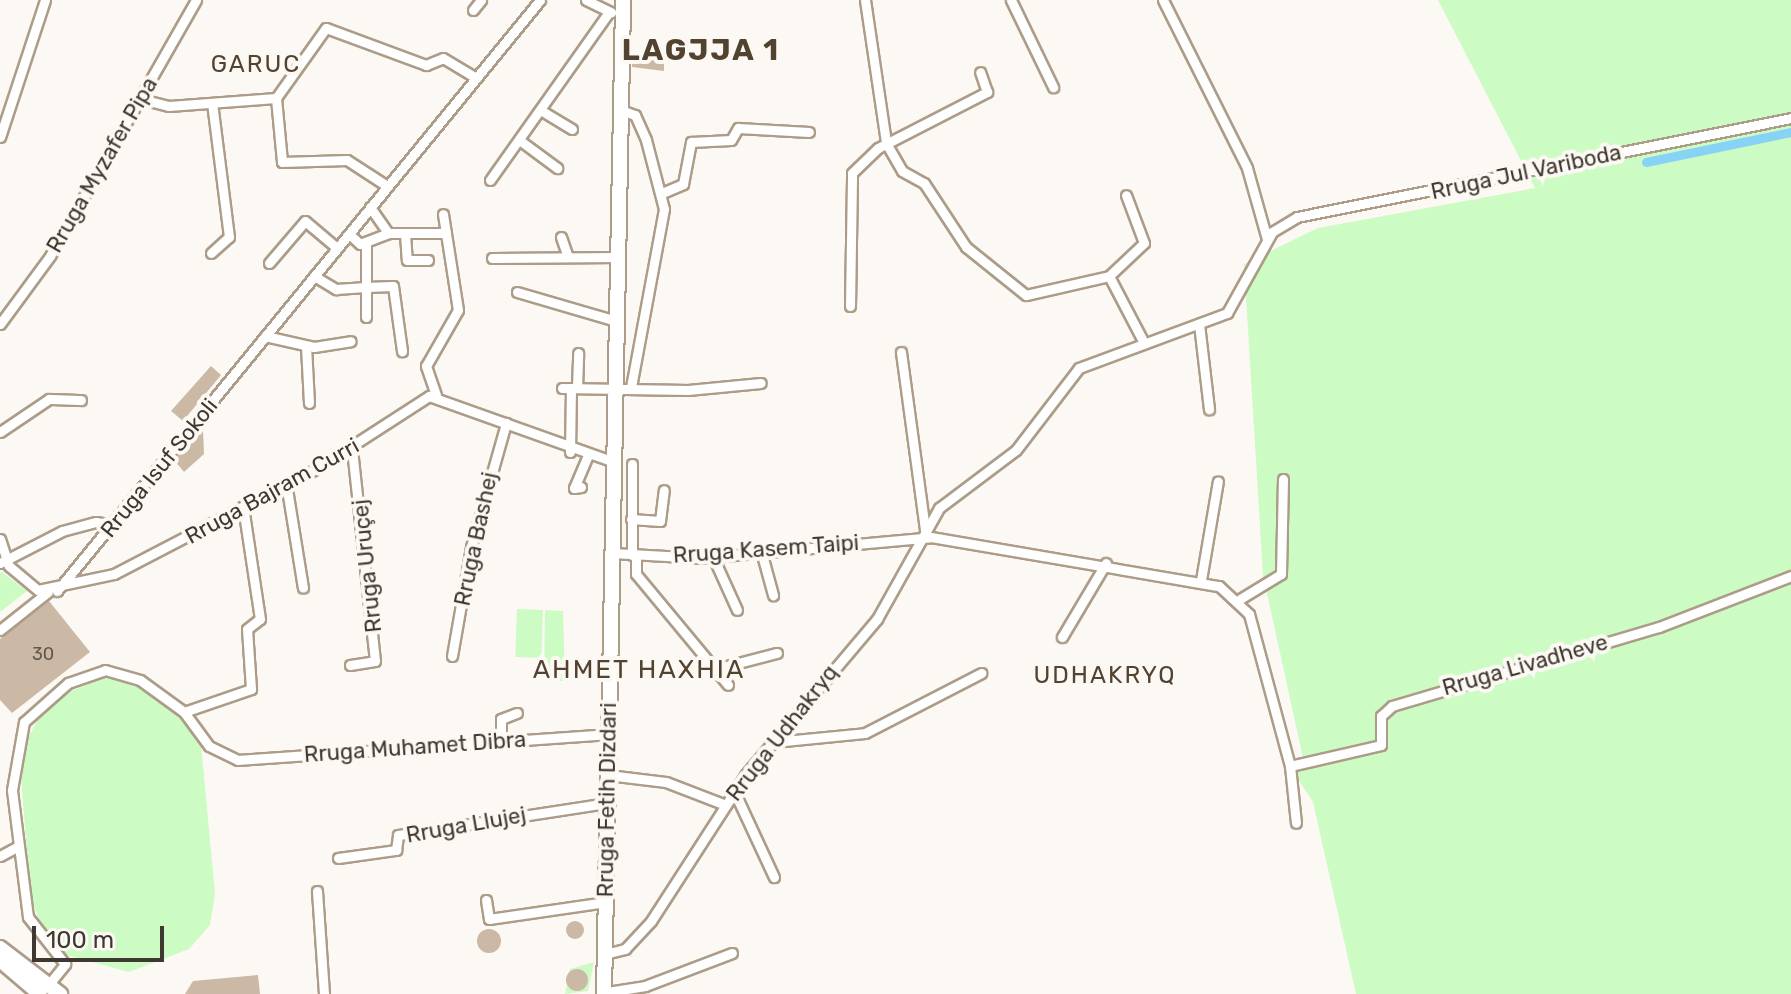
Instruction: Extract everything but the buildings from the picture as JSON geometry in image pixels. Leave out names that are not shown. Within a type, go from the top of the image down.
[{"type":"main road","name":"Rruga Fetih Dizdari","points":[[602,994],[621,110],[618,8]]},
{"type":"main road","points":[[0,948],[50,991]]},
{"type":"main road","points":[[0,960],[50,991]]},
{"type":"street","points":[[0,137],[45,0]]},
{"type":"street","name":"Rruga Myzafer Pipa","points":[[0,324],[50,256],[196,0]]},
{"type":"street","points":[[473,10],[481,0]]},
{"type":"street","name":"Rruga Isuf Sokoli","points":[[52,592],[113,525],[540,0]]},
{"type":"street","points":[[490,180],[522,142],[618,8],[586,0]]},
{"type":"street","points":[[865,0],[886,143],[902,171],[924,183],[966,247],[1026,295],[1109,276],[1144,243],[1126,195]]},
{"type":"street","points":[[1011,0],[1053,87]]},
{"type":"street","points":[[1163,0],[1247,168],[1267,239]]},
{"type":"street","points":[[387,186],[347,160],[282,162],[276,98],[326,28],[426,65],[443,58],[476,78]]},
{"type":"street","points":[[850,306],[848,184],[886,143],[987,92],[980,72]]},
{"type":"street","points":[[141,99],[212,103],[276,98]]},
{"type":"street","points":[[211,253],[229,237],[212,103]]},
{"type":"street","points":[[621,110],[635,115],[662,193],[663,245],[631,387]]},
{"type":"street","points":[[542,111],[572,129]]},
{"type":"street","name":"Rruga Jul Variboda","points":[[1267,239],[1297,217],[1791,118]]},
{"type":"street","points":[[662,193],[683,184],[691,142],[725,142],[735,129],[748,127],[809,132]]},
{"type":"street","points":[[522,142],[557,168]]},
{"type":"street","points":[[370,207],[388,233]]},
{"type":"street","points":[[443,214],[458,310],[426,366],[436,395],[570,452],[614,462]]},
{"type":"street","points":[[269,263],[305,221],[337,248]]},
{"type":"street","points":[[349,234],[366,242],[388,233],[446,233]]},
{"type":"street","points":[[405,234],[407,260],[428,260]]},
{"type":"street","points":[[561,237],[567,254]]},
{"type":"street","name":"Rruga Udhakryq","points":[[605,954],[625,949],[651,921],[734,791],[877,619],[922,534],[951,496],[1016,450],[1079,368],[1143,341],[1199,324],[1234,307],[1267,239]]},
{"type":"street","points":[[366,242],[366,317]]},
{"type":"street","points":[[492,258],[567,254],[618,257]]},
{"type":"street","points":[[314,276],[336,289],[396,289],[402,351]]},
{"type":"street","points":[[1109,276],[1143,341]]},
{"type":"street","points":[[517,292],[616,321]]},
{"type":"street","points":[[1199,324],[1209,409]]},
{"type":"street","points":[[265,336],[306,346],[351,341]]},
{"type":"street","points":[[306,346],[309,403]]},
{"type":"street","points":[[901,352],[922,534],[1201,580],[1240,599],[1290,766],[1296,823]]},
{"type":"street","points":[[570,452],[570,388],[578,353]]},
{"type":"street","points":[[570,388],[761,383]]},
{"type":"street","name":"Rruga Bajram Curri","points":[[52,592],[168,551],[243,506],[352,448],[420,397],[436,395]]},
{"type":"street","points":[[0,432],[49,399],[81,400]]},
{"type":"street","name":"Rruga Bashej","points":[[452,656],[471,547],[506,423]]},
{"type":"street","name":"Rruga Uruçej","points":[[350,665],[375,661],[352,448]]},
{"type":"street","points":[[581,487],[574,488],[587,457]]},
{"type":"street","points":[[632,464],[631,519],[636,574],[728,685]]},
{"type":"street","points":[[1240,599],[1281,574],[1283,479]]},
{"type":"street","points":[[1201,580],[1218,481]]},
{"type":"street","points":[[286,483],[303,588]]},
{"type":"street","points":[[631,519],[660,521],[664,490]]},
{"type":"street","points":[[50,991],[65,964],[28,917],[17,847],[15,767],[24,722],[38,705],[105,670],[140,680],[184,712],[251,689],[247,629],[260,619],[243,506]]},
{"type":"street","points":[[2,560],[81,525],[113,525]]},
{"type":"street","name":"Rruga Kasem Taipi","points":[[612,553],[713,557],[922,534]]},
{"type":"street","points":[[0,539],[2,560]]},
{"type":"street","points":[[761,551],[773,595]]},
{"type":"street","points":[[713,557],[737,610]]},
{"type":"street","points":[[0,630],[52,592],[2,560]]},
{"type":"street","points":[[1062,637],[1106,563]]},
{"type":"street","name":"Rruga Livadheve","points":[[1290,766],[1374,750],[1384,740],[1381,716],[1407,700],[1659,627],[1791,576]]},
{"type":"street","points":[[715,669],[777,653]]},
{"type":"street","points":[[774,742],[865,733],[981,673]]},
{"type":"street","name":"Rruga Muhamet Dibra","points":[[184,712],[221,755],[609,734]]},
{"type":"street","points":[[501,741],[501,719],[517,713]]},
{"type":"street","points":[[608,775],[666,782],[726,805]]},
{"type":"street","points":[[734,791],[774,877]]},
{"type":"street","name":"Rruga Llujej","points":[[338,858],[396,850],[398,835],[607,803]]},
{"type":"street","points":[[0,856],[17,847]]},
{"type":"street","points":[[317,891],[324,994]]},
{"type":"street","points":[[486,900],[489,919],[606,902]]},
{"type":"street","points":[[602,994],[732,953]]},
{"type":"green space","points":[[1438,0],[1791,0],[1791,994],[1356,994],[1313,802],[1292,770],[1305,767],[1263,575],[1244,264],[1318,228],[1535,188]]},
{"type":"green space","points":[[0,573],[27,591],[0,612]]},
{"type":"green space","points":[[517,609],[543,610],[541,658],[515,657]]},
{"type":"green space","points":[[545,610],[563,611],[565,681],[544,681]]},
{"type":"green space","points":[[105,677],[163,695],[201,744],[215,894],[210,925],[189,949],[129,972],[66,955],[44,931],[31,900],[19,754],[48,701]]},
{"type":"green space","points":[[594,962],[588,991],[565,994],[570,969]]},
{"type":"waterway","points":[[1646,162],[1791,132]]},
{"type":"district","name":"LAGJJA 1","points":[[701,50]]},
{"type":"district","name":"GARUC","points":[[256,65]]},
{"type":"district","name":"AHMET HAXHIA","points":[[639,670]]},
{"type":"district","name":"UDHAKRYQ","points":[[1105,676]]}]
